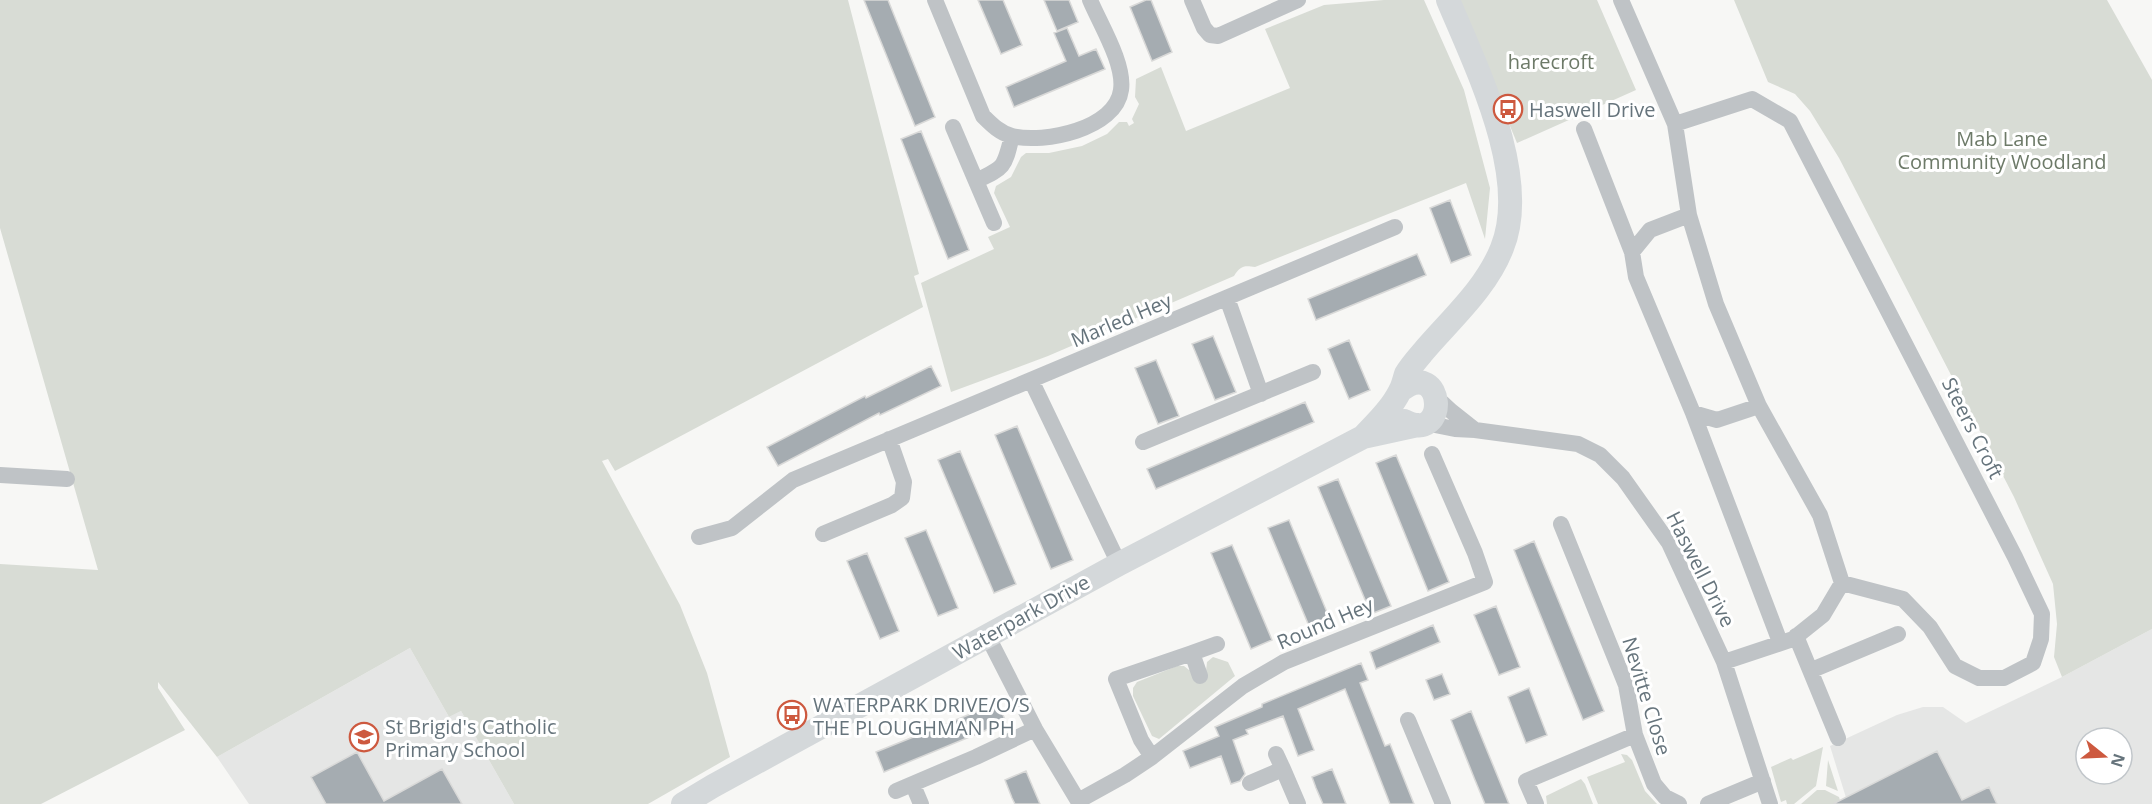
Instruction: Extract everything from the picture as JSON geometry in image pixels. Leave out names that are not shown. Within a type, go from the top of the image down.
[{"type":"street","points":[[935,0],[983,116],[995,129],[1012,136],[1034,138],[1074,132],[1096,122],[1117,102],[1121,92],[1122,77],[1093,1]]},
{"type":"street","points":[[1192,0],[1204,28],[1210,35],[1218,36],[1298,0]]},
{"type":"street","name":"Waterpark Drive","points":[[1363,437],[1399,394],[1413,365],[1443,332],[1492,267],[1506,238],[1511,210],[1506,156],[1480,74],[1448,0]]},
{"type":"street","points":[[1621,0],[1675,124],[1689,214],[1716,304],[1759,406],[1820,515],[1842,583],[1823,615],[1788,639],[1724,662]]},
{"type":"street","name":"Steers Croft","points":[[1675,124],[1752,99],[1790,121],[2015,557],[2042,614],[2041,639],[2033,663],[2004,678],[1979,678],[1955,666],[1930,627],[1903,599],[1842,583]]},
{"type":"street","points":[[953,127],[994,223]]},
{"type":"street","points":[[1584,129],[1632,252],[1636,277],[1788,639],[1812,670],[1838,738]]},
{"type":"street","points":[[976,181],[1000,169],[1006,159],[1012,136]]},
{"type":"street","points":[[1632,252],[1650,230],[1689,214]]},
{"type":"street","name":"Marled Hey","points":[[699,537],[732,528],[793,480],[1395,227]]},
{"type":"street","points":[[1227,298],[1262,394]]},
{"type":"street","name":"Waterpark Drive","points":[[683,804],[1119,564],[1363,437],[1422,424],[1434,415],[1437,409],[1433,363],[1443,332]]},
{"type":"street","points":[[1143,442],[1313,372]]},
{"type":"street","points":[[1031,380],[1119,564]]},
{"type":"street","points":[[1422,424],[1405,422],[1400,417],[1397,411],[1399,394],[1413,384],[1419,383],[1431,389],[1435,395]]},
{"type":"street","name":"Haswell Drive","points":[[1435,395],[1456,416],[1476,430]]},
{"type":"street","points":[[1693,413],[1717,420],[1759,406]]},
{"type":"street","name":"Haswell Drive","points":[[1422,424],[1578,444],[1605,460],[1623,478],[1669,543],[1724,662],[1770,804]]},
{"type":"street","points":[[823,534],[892,505],[902,498],[904,482],[889,439]]},
{"type":"street","name":"Round Hey","points":[[987,636],[1035,729],[1079,803],[1152,757],[1244,686],[1284,662],[1485,582],[1475,553],[1432,454]]},
{"type":"street","points":[[0,475],[67,479]]},
{"type":"street","name":"Nevitte Close","points":[[1561,524],[1626,685],[1635,735],[1653,784],[1665,798],[1679,804]]},
{"type":"street","points":[[1812,670],[1898,634]]},
{"type":"street","points":[[1152,757],[1141,740],[1116,679],[1217,644]]},
{"type":"street","points":[[1192,653],[1200,676]]},
{"type":"street","points":[[1408,720],[1443,804]]},
{"type":"street","points":[[896,791],[1035,729]]},
{"type":"street","points":[[1536,804],[1526,781],[1635,735]]},
{"type":"street","points":[[1250,783],[1280,761],[1298,804]]},
{"type":"street","points":[[1708,804],[1763,782]]},
{"type":"street","points":[[913,785],[921,804]]},
{"type":"shaded area","points":[[2152,629],[2152,804],[1848,804],[1830,746],[1897,715],[1923,707],[1943,707],[1966,723],[2062,677]]},
{"type":"shaded area","name":"St Brigid's Catholic Primary School","points":[[410,648],[449,717],[461,711],[514,804],[249,804],[217,757]]},
{"type":"green space","points":[[0,0],[848,0],[919,274],[914,276],[923,307],[615,471],[608,459],[602,461],[680,605],[707,673],[730,757],[648,804],[514,804],[461,711],[449,717],[410,648],[217,757],[158,682],[158,688],[185,730],[41,804],[0,804],[0,564],[98,570],[0,228]]},
{"type":"green space","points":[[1384,0],[1424,0],[1464,90],[1490,188],[1485,239],[1466,183],[1255,267],[1243,267],[1234,276],[1048,356],[951,392],[921,283],[994,249],[988,237],[1010,227],[994,193],[996,186],[1011,177],[1021,157],[1026,153],[1049,153],[1082,146],[1107,134],[1119,122],[1127,122],[1129,126],[1134,123],[1132,119],[1139,104],[1135,97],[1136,79],[1161,67],[1186,131],[1290,88],[1265,29],[1324,5]]},
{"type":"green space","name":"harecroft","points":[[1458,0],[1597,0],[1636,90],[1517,143]]},
{"type":"green space","name":"Mab Lane Community Woodland","points":[[1734,0],[2107,0],[2152,80],[2152,629],[2062,677],[2054,657],[2057,624],[2053,584],[2014,497],[1839,158],[1810,111],[1795,94],[1768,82]]},
{"type":"green space","points":[[1213,657],[1228,662],[1235,676],[1159,739],[1152,736],[1133,696],[1133,688],[1137,682],[1177,666],[1184,666],[1189,670],[1206,671],[1207,662]]},
{"type":"green space","points":[[1823,747],[1816,786],[1794,804],[1787,804],[1786,800],[1781,802],[1771,767]]},
{"type":"green space","points":[[1621,754],[1627,755],[1632,760],[1645,791],[1657,804],[1598,804],[1587,777],[1625,762]]},
{"type":"green space","points":[[1828,760],[1838,791],[1826,786]]},
{"type":"green space","points":[[1581,779],[1593,804],[1547,804],[1546,796]]},
{"type":"green space","points":[[1817,790],[1825,790],[1839,797],[1841,804],[1801,804]]},
{"type":"building","points":[[864,0],[888,0],[935,117],[915,126]]},
{"type":"building","points":[[978,0],[1003,0],[1022,45],[1001,54]]},
{"type":"building","points":[[1044,0],[1069,0],[1078,22],[1057,31]]},
{"type":"building","points":[[1151,0],[1172,52],[1152,61],[1130,7]]},
{"type":"building","points":[[1067,28],[1079,56],[1096,49],[1105,69],[1014,107],[1006,87],[1066,61],[1054,33]]},
{"type":"building","points":[[921,131],[969,250],[948,259],[901,139]]},
{"type":"building","points":[[1450,200],[1471,255],[1451,263],[1430,208]]},
{"type":"building","points":[[1417,254],[1426,275],[1316,320],[1308,299]]},
{"type":"building","points":[[1213,336],[1236,392],[1215,400],[1192,344]]},
{"type":"building","points":[[1349,340],[1370,390],[1349,399],[1328,349]]},
{"type":"building","points":[[1156,360],[1179,416],[1158,424],[1135,368]]},
{"type":"building","points":[[931,366],[941,386],[880,415],[879,413],[778,466],[767,447],[865,396],[866,398]]},
{"type":"building","points":[[1305,402],[1314,422],[1156,489],[1147,469]]},
{"type":"building","points":[[1017,426],[1073,560],[1051,569],[995,435]]},
{"type":"building","points":[[960,451],[1016,584],[994,593],[938,460]]},
{"type":"building","points":[[1396,455],[1449,582],[1428,591],[1376,463]]},
{"type":"building","points":[[1338,479],[1391,606],[1371,614],[1318,487]]},
{"type":"building","points":[[1289,520],[1329,617],[1309,626],[1268,528]]},
{"type":"building","points":[[926,530],[958,608],[938,616],[905,538]]},
{"type":"building","points":[[1534,541],[1604,711],[1583,720],[1514,550]]},
{"type":"building","points":[[1232,545],[1272,640],[1251,649],[1211,553]]},
{"type":"building","points":[[867,553],[899,631],[880,639],[847,561]]},
{"type":"building","points":[[1496,606],[1520,667],[1499,675],[1474,615]]},
{"type":"building","points":[[1433,625],[1440,642],[1376,669],[1370,652]]},
{"type":"building","points":[[1361,663],[1368,680],[1360,683],[1385,746],[1390,744],[1414,804],[1390,804],[1345,689],[1298,709],[1314,750],[1298,756],[1283,716],[1246,730],[1248,734],[1233,740],[1245,774],[1240,781],[1231,784],[1221,756],[1190,768],[1183,751],[1219,736],[1215,727],[1262,707],[1262,704]]},
{"type":"building","points":[[1442,674],[1450,694],[1434,700],[1426,680]]},
{"type":"building","points":[[1529,688],[1547,735],[1526,743],[1508,697]]},
{"type":"building","points":[[998,703],[1006,722],[884,772],[876,752]]},
{"type":"building","points":[[1471,711],[1509,804],[1485,804],[1475,780],[1451,720]]},
{"type":"building","points":[[1937,751],[1962,800],[1989,787],[1997,804],[1833,804]]},
{"type":"building","points":[[357,752],[384,801],[442,769],[462,804],[326,804],[311,777]]},
{"type":"building","points":[[1332,769],[1346,804],[1323,804],[1316,788],[1312,777]]},
{"type":"building","points":[[1026,771],[1040,804],[1015,804],[1012,798],[1005,780]]},
{"type":"place","name":"Haswell Drive","points":[[1508,109]]},
{"type":"place","name":"WATERPARK DRIVE/O/S THE PLOUGHMAN PH","points":[[792,715]]},
{"type":"place","name":"St Brigid's Catholic Primary School","points":[[364,737]]}]
